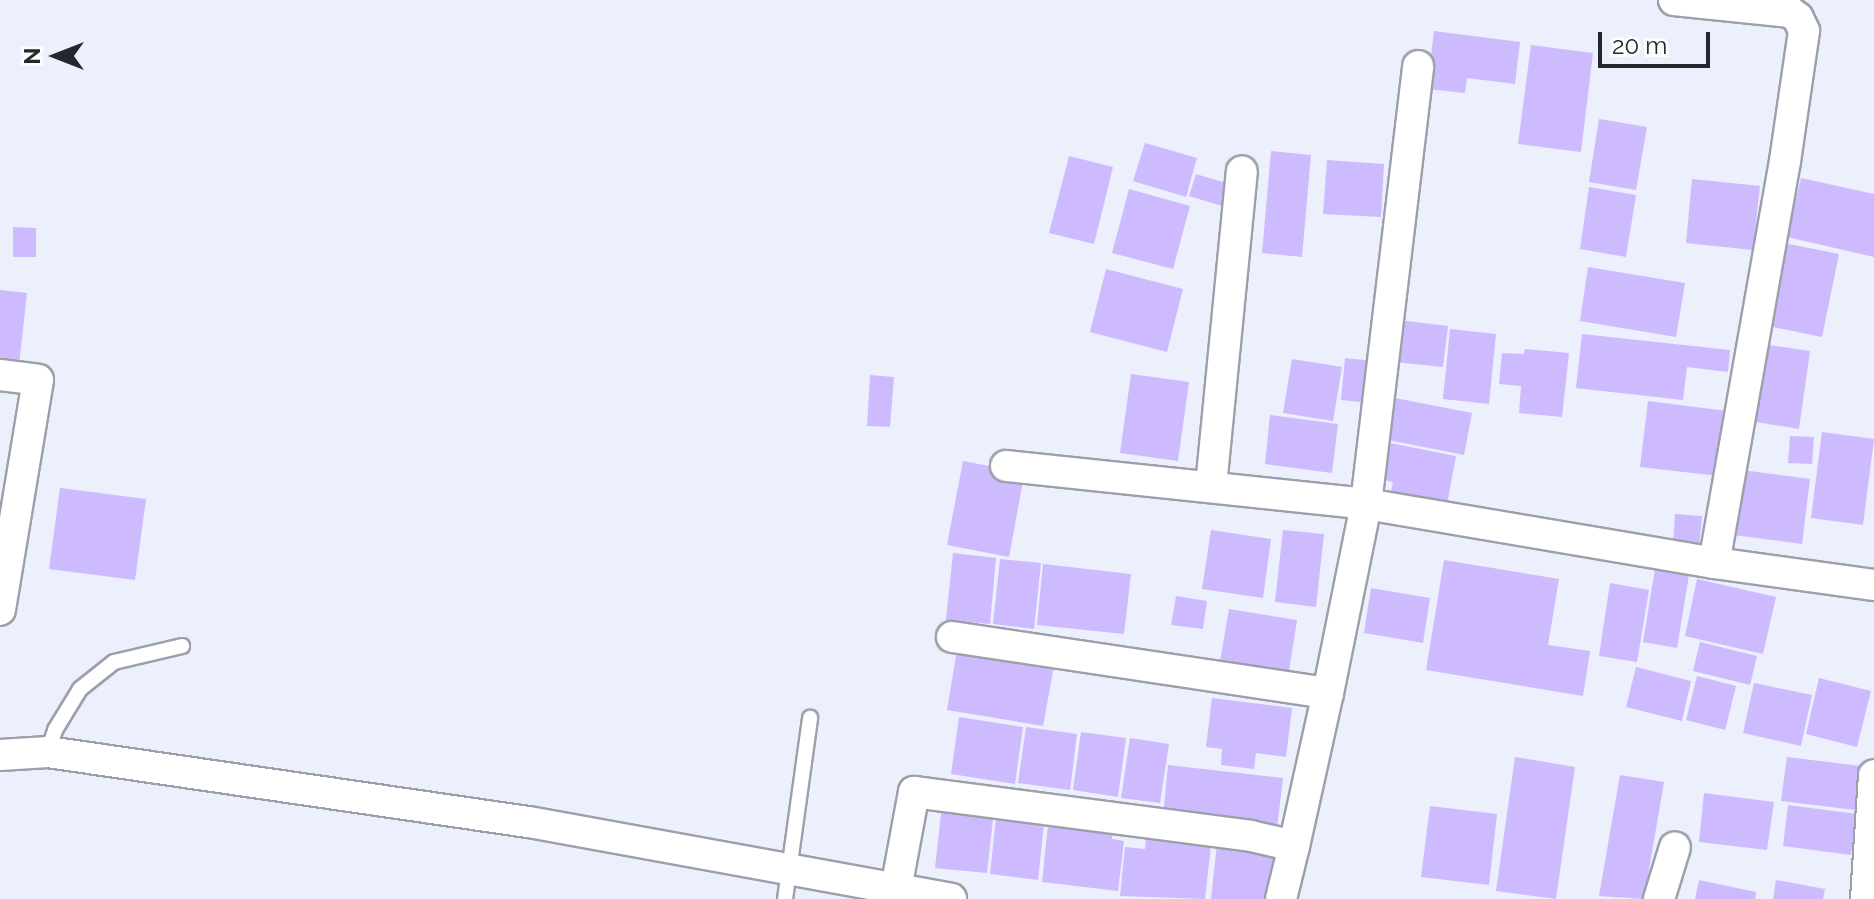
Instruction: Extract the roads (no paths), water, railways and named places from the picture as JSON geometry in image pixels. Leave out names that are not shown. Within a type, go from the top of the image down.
[{"type":"street","points":[[1674,0],[1790,12],[1798,18],[1804,31],[1788,147],[1714,563]]},
{"type":"street","points":[[1281,899],[1328,693],[1366,504],[1418,66]]},
{"type":"street","points":[[1211,486],[1242,172]]},
{"type":"street","points":[[0,375],[38,380],[0,610]]},
{"type":"street","points":[[1006,466],[1366,504],[1714,563],[1874,585]]},
{"type":"street","points":[[952,637],[1328,693]]},
{"type":"street","points":[[0,755],[48,752],[529,822],[787,884],[896,889],[951,899]]},
{"type":"street","points":[[1866,899],[1874,775]]},
{"type":"street","points":[[896,889],[914,792],[1251,836],[1294,846]]},
{"type":"street","points":[[1659,899],[1675,847]]},
{"type":"lane","points":[[48,752],[55,730],[80,689],[114,662],[182,646]]},
{"type":"lane","points":[[787,884],[810,718]]}]
